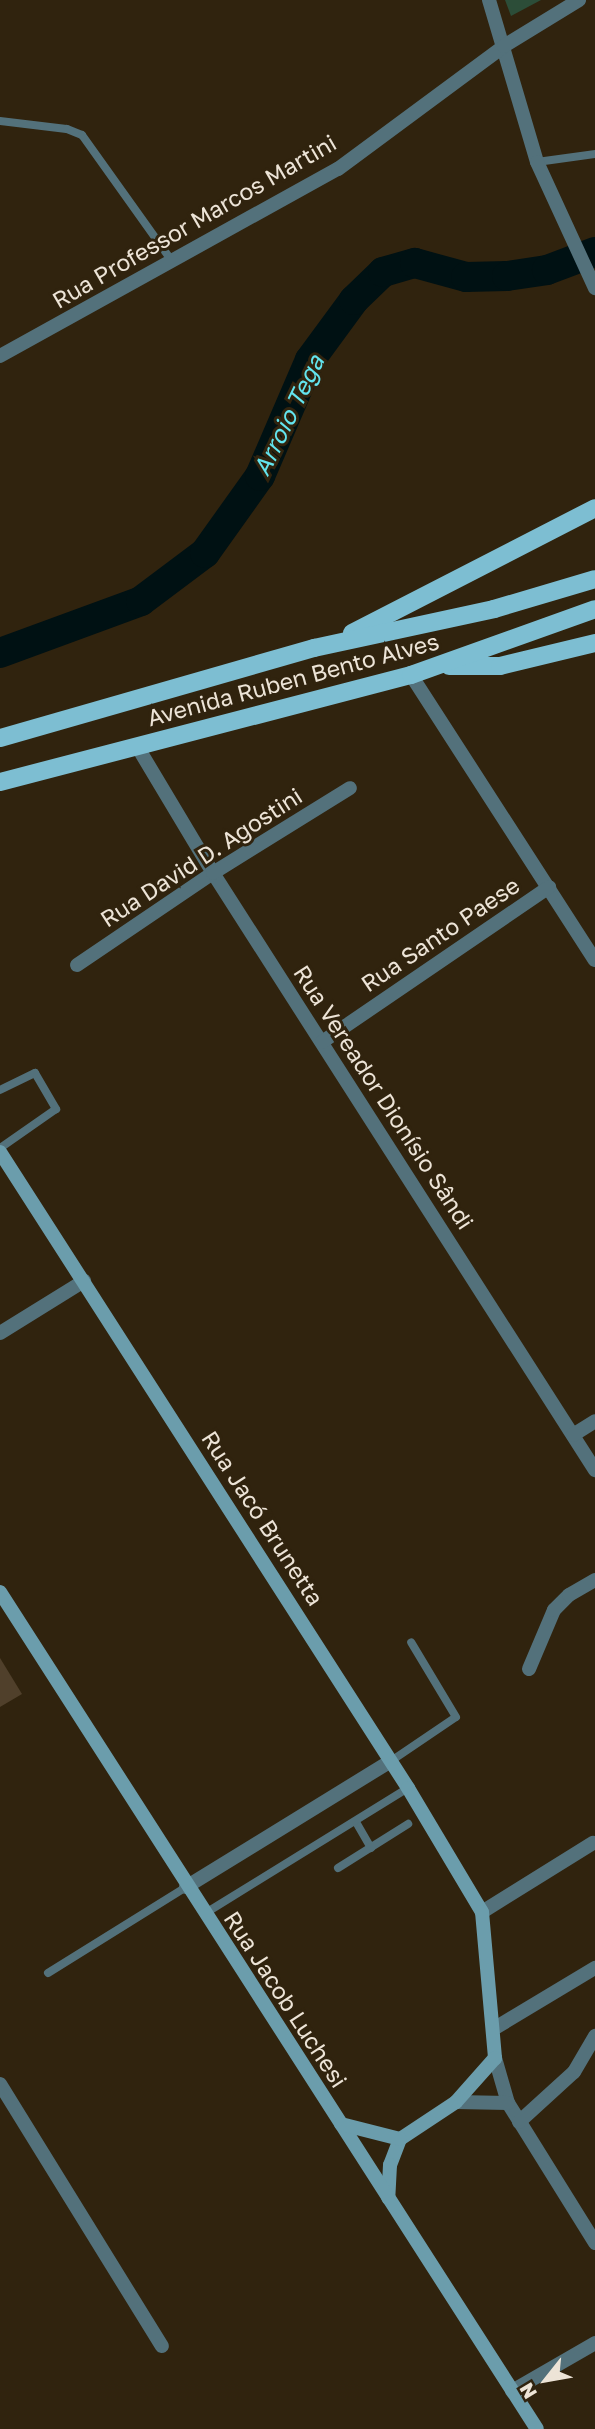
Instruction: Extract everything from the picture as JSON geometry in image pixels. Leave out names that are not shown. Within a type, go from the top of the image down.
[{"type":"main road","points":[[314,648],[528,545],[595,508]]},
{"type":"main road","name":"Avenida Ruben Bento Alves","points":[[0,738],[314,648],[494,609],[595,579]]},
{"type":"main road","name":"Avenida Ruben Bento Alves","points":[[0,782],[411,675],[595,609]]},
{"type":"main road","points":[[442,665],[500,666],[595,643]]},
{"type":"street","points":[[489,0],[537,162],[567,233],[592,281]]},
{"type":"street","name":"Rua Professor Marcos Martini","points":[[0,356],[338,169],[504,46],[579,0]]},
{"type":"street","points":[[411,675],[595,960]]},
{"type":"street","name":"Rua Vereador Dionísio Sândi","points":[[137,746],[213,873],[595,1470]]},
{"type":"street","name":"Rua David D. Agostini","points":[[77,965],[213,873],[350,788]]},
{"type":"street","name":"Rua Santo Paese","points":[[322,1042],[549,887]]},
{"type":"street","name":"Rua Jacó Brunetta","points":[[0,1150],[391,1761],[482,1912]]},
{"type":"street","points":[[0,1333],[84,1282]]},
{"type":"street","points":[[573,1435],[595,1421]]},
{"type":"street","points":[[529,1669],[554,1611],[569,1595],[595,1580]]},
{"type":"street","name":"Rua Jacob Luchesi","points":[[0,1592],[4,1608],[537,2429]]},
{"type":"street","points":[[186,1887],[391,1761]]},
{"type":"street","points":[[593,1843],[482,1912],[495,2028],[495,2058],[508,2103],[595,2244]]},
{"type":"street","points":[[495,2028],[595,1968]]},
{"type":"street","points":[[519,2122],[575,2072],[595,2036]]},
{"type":"street","points":[[388,2198],[390,2165],[400,2139],[456,2102],[495,2058]]},
{"type":"street","points":[[0,2084],[162,2346]]},
{"type":"street","points":[[456,2102],[508,2103]]},
{"type":"street","points":[[341,2124],[400,2139]]},
{"type":"street","points":[[512,2390],[595,2343]]},
{"type":"lane","points":[[0,121],[67,128],[82,135],[172,261]]},
{"type":"lane","points":[[537,162],[595,154]]},
{"type":"lane","points":[[0,1090],[35,1073],[56,1109],[0,1150]]},
{"type":"lane","points":[[391,1761],[456,1717],[411,1642]]},
{"type":"lane","points":[[204,1914],[408,1788]]},
{"type":"lane","points":[[356,1822],[371,1848]]},
{"type":"lane","points":[[338,1868],[408,1824]]},
{"type":"lane","points":[[48,1973],[186,1887]]},
{"type":"green space","points":[[505,0],[541,0],[511,16]]},
{"type":"building","points":[[0,1658],[22,1694],[0,1707]]},
{"type":"waterway","name":"Arroio Tega","points":[[0,653],[141,601],[205,553],[260,476],[310,360],[354,300],[383,272],[415,263],[466,277],[507,276],[547,270],[595,252]]}]
